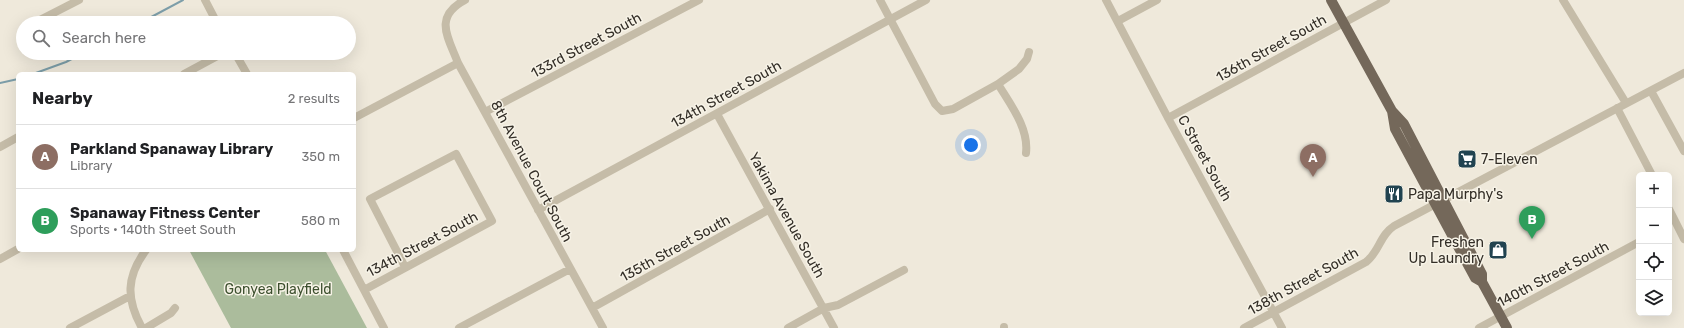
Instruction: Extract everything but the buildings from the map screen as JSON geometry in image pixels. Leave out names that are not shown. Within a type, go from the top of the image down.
[{"type":"main road","points":[[1331,0],[1392,111],[1395,129],[1482,274],[1482,282],[1507,328]]},
{"type":"street","points":[[48,16],[79,0]]},
{"type":"street","points":[[205,0],[213,16]]},
{"type":"street","name":"8th Avenue Court South","points":[[465,0],[457,4],[449,12],[445,24],[449,41],[458,63],[603,328]]},
{"type":"street","name":"133rd Street South","points":[[486,112],[699,0]]},
{"type":"street","points":[[880,0],[936,104],[942,111],[957,108],[998,84],[1019,69],[1027,59],[1029,52]]},
{"type":"street","name":"134th Street South","points":[[538,210],[926,0]]},
{"type":"street","name":"C Street South","points":[[1106,0],[1282,328]]},
{"type":"street","points":[[1118,21],[1156,0]]},
{"type":"street","name":"136th Street South","points":[[1168,118],[1386,0]]},
{"type":"street","points":[[1563,0],[1626,103]]},
{"type":"street","points":[[188,72],[210,60]]},
{"type":"street","points":[[239,60],[246,72]]},
{"type":"street","points":[[356,117],[458,63]]},
{"type":"street","name":"138th Street South","points":[[1244,328],[1366,262],[1375,253],[1387,231],[1684,73]]},
{"type":"street","points":[[998,84],[1024,132],[1027,145],[1026,153]]},
{"type":"street","points":[[1651,91],[1684,151]]},
{"type":"street","points":[[1617,108],[1650,172]]},
{"type":"street","name":"Yakima Avenue South","points":[[717,114],[834,328]]},
{"type":"street","points":[[0,146],[16,138]]},
{"type":"street","name":"134th Street South","points":[[364,290],[492,221],[456,154],[370,199],[405,267]]},
{"type":"street","name":"135th Street South","points":[[592,308],[770,209]]},
{"type":"street","points":[[1672,225],[1684,239]]},
{"type":"street","name":"140th Street South","points":[[1479,328],[1636,244]]},
{"type":"street","points":[[0,259],[16,250]]},
{"type":"street","points":[[142,328],[131,304],[130,296],[133,273],[145,252]]},
{"type":"street","points":[[344,252],[384,328]]},
{"type":"street","points":[[458,328],[570,269]]},
{"type":"street","points":[[788,328],[824,308],[838,306],[904,270]]},
{"type":"street","points":[[70,328],[130,296]]},
{"type":"street","points":[[146,328],[171,313],[174,308]]},
{"type":"green space","name":"Gonyea Playfield","points":[[190,252],[326,252],[367,328],[231,328]]},
{"type":"waterway","points":[[153,16],[183,0]]},
{"type":"waterway","points":[[38,72],[70,60]]},
{"type":"waterway","points":[[0,83],[16,79]]},
{"type":"place","name":"7-Eleven","points":[[1467,159]]},
{"type":"place","name":"Parkland Spanaway Library","points":[[1313,177]]},
{"type":"place","name":"Papa Murphy's","points":[[1394,194]]},
{"type":"place","name":"Spanaway Fitness Center","points":[[1532,239]]},
{"type":"place","name":"Freshen Up Laundry","points":[[1498,250]]}]
